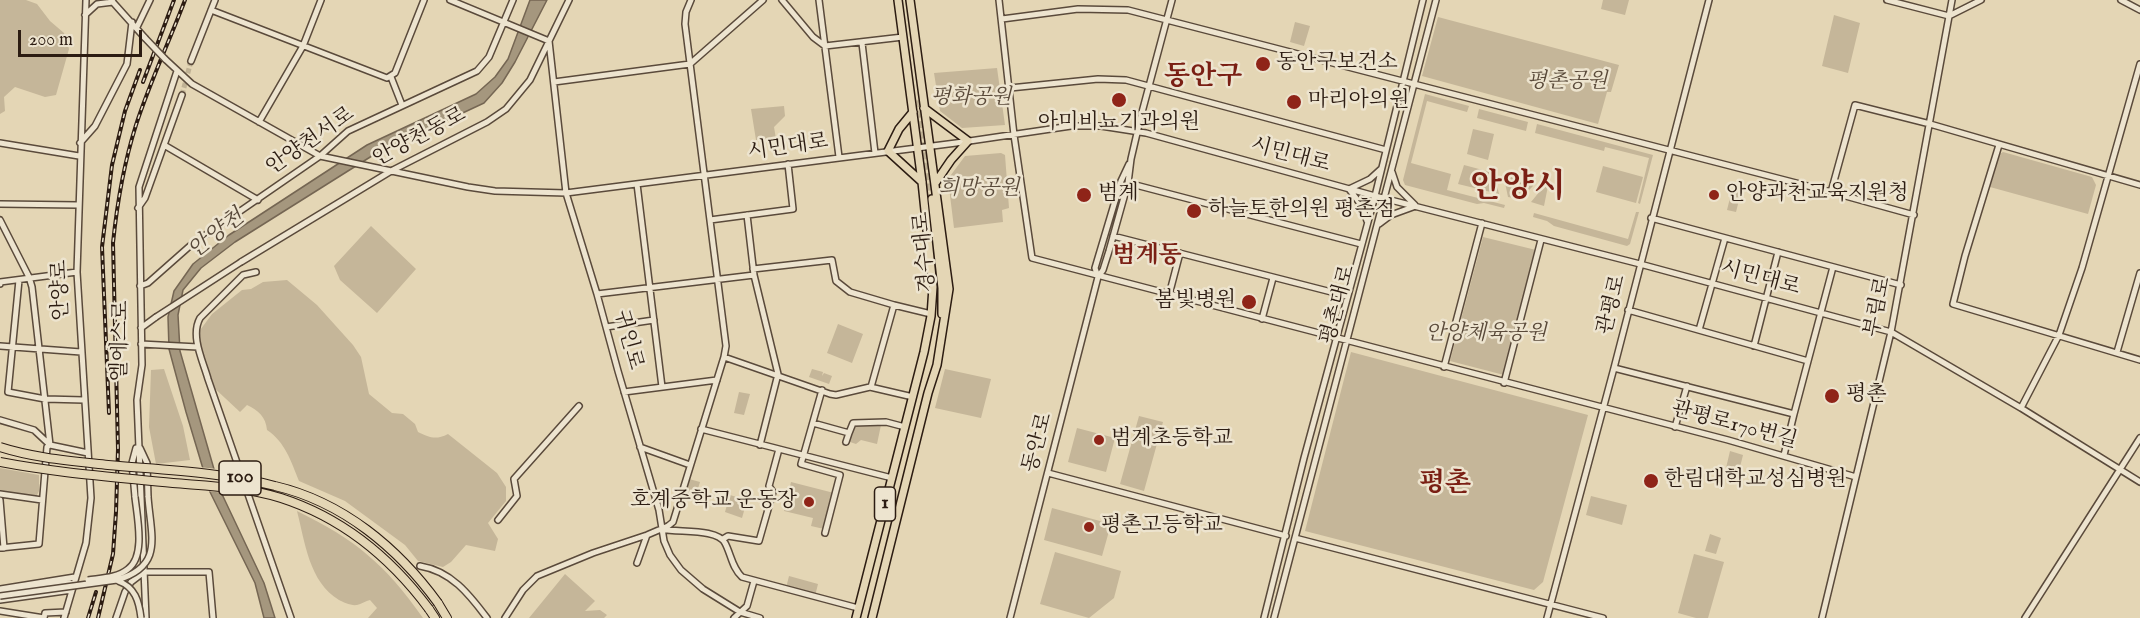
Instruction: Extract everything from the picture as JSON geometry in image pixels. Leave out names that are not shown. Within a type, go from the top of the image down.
[{"type":"highway","name":"100","points":[[0,447],[71,461],[237,478],[277,486],[337,510],[372,533],[406,564],[438,603],[447,618]]},
{"type":"highway","name":"100","points":[[0,462],[38,469],[244,489],[279,498],[323,515],[361,539],[398,570],[435,618]]},
{"type":"main road","name":"경수대로","points":[[900,0],[933,287],[931,314],[914,393]]},
{"type":"main road","name":"경수대로","points":[[900,0],[918,100],[908,0]]},
{"type":"main road","name":"경수대로","points":[[908,0],[936,182],[949,289],[937,365],[928,393]]},
{"type":"main road","points":[[924,108],[968,141],[936,182]]},
{"type":"main road","points":[[913,112],[899,129],[888,151],[922,182]]},
{"type":"main road","name":"경수대로","points":[[856,618],[935,316],[937,288],[930,199],[942,298],[942,317],[928,393],[872,618]]},
{"type":"street","name":"안양로","points":[[65,615],[86,543],[89,509],[88,453],[77,272],[79,156],[86,0]]},
{"type":"street","points":[[80,143],[95,126],[127,64],[134,25],[150,0]]},
{"type":"street","points":[[191,61],[215,0]]},
{"type":"street","points":[[259,122],[303,46],[321,0]]},
{"type":"street","points":[[211,10],[387,78],[395,73],[424,0]]},
{"type":"street","points":[[450,0],[549,40]]},
{"type":"street","name":"안양천서로","points":[[140,286],[148,283],[191,245],[323,156],[348,131],[477,71],[489,57],[506,23],[513,0]]},
{"type":"street","name":"안양천동로","points":[[141,328],[241,262],[391,171],[487,122],[506,109],[530,80],[569,0]]},
{"type":"street","points":[[506,618],[524,590],[537,576],[593,553],[662,529],[673,522],[724,357],[726,346],[685,24],[686,12],[691,0]]},
{"type":"street","points":[[554,82],[690,64],[763,0]]},
{"type":"street","points":[[782,0],[813,37],[825,46],[903,37]]},
{"type":"street","points":[[819,0],[839,157]]},
{"type":"street","points":[[999,0],[1014,135]]},
{"type":"street","name":"동안로","points":[[1010,618],[1098,277],[1103,270],[1128,183],[1131,159],[1172,0]]},
{"type":"street","name":"평촌대로","points":[[1264,618],[1304,458],[1375,196],[1423,0]]},
{"type":"street","name":"평촌대로","points":[[1274,618],[1436,0]]},
{"type":"street","name":"관평로","points":[[1547,618],[1709,0]]},
{"type":"street","points":[[1887,0],[1948,16],[1981,0]]},
{"type":"street","name":"부림로","points":[[1822,618],[1901,285],[1952,0]]},
{"type":"street","points":[[2121,0],[2140,10]]},
{"type":"street","points":[[85,15],[98,4],[112,1],[165,59],[192,84],[323,156]]},
{"type":"street","points":[[1002,19],[1097,8],[1128,10],[1914,215]]},
{"type":"street","name":"귀인로","points":[[549,40],[566,193],[659,510],[668,549],[681,570],[703,589],[740,612],[760,618]]},
{"type":"street","points":[[862,43],[875,153]]},
{"type":"street","points":[[2021,408],[2059,335],[2082,268],[2140,64]]},
{"type":"street","name":"엘에스로","points":[[146,618],[136,400],[142,365],[139,186],[177,71]]},
{"type":"street","points":[[391,77],[402,105]]},
{"type":"street","points":[[1010,88],[1098,79],[1126,80],[1386,150]]},
{"type":"street","points":[[138,208],[146,198],[182,95]]},
{"type":"street","points":[[1831,192],[1855,105],[1930,124],[2140,185]]},
{"type":"street","name":"시민대로","points":[[323,156],[468,187],[495,191],[566,193],[1071,126],[1101,126],[1138,132],[1891,332],[2021,408],[2140,482]]},
{"type":"street","name":"관평로170번길","points":[[1014,135],[1032,258],[1784,455],[1856,477]]},
{"type":"street","points":[[0,143],[79,156]]},
{"type":"street","points":[[164,145],[258,200]]},
{"type":"street","points":[[1999,145],[1965,256],[1953,304],[2140,360]]},
{"type":"street","name":"동안로","points":[[1098,277],[1095,268],[1121,181],[1131,159]]},
{"type":"street","points":[[710,220],[793,209],[788,164]]},
{"type":"street","points":[[1367,223],[1362,206],[1349,189],[1370,179],[1382,168]]},
{"type":"street","points":[[1392,171],[1397,187],[1416,207]]},
{"type":"street","points":[[1128,183],[1361,244]]},
{"type":"street","points":[[637,184],[662,387]]},
{"type":"street","points":[[0,204],[78,205]]},
{"type":"street","points":[[1377,225],[1390,215],[1416,207]]},
{"type":"street","points":[[747,215],[754,272],[778,374],[760,445]]},
{"type":"street","points":[[1652,218],[1901,285]]},
{"type":"street","points":[[0,220],[29,277],[45,399],[50,445],[47,447],[39,544],[2,548],[0,500]]},
{"type":"street","points":[[1444,367],[1482,223]]},
{"type":"street","points":[[1113,236],[1347,296]]},
{"type":"street","points":[[1699,330],[1725,238]]},
{"type":"street","points":[[1504,383],[1542,240]]},
{"type":"street","points":[[1754,346],[1778,252]]},
{"type":"street","points":[[1168,295],[1180,253]]},
{"type":"street","points":[[597,294],[718,280],[832,260],[836,280],[850,292],[894,306],[931,314]]},
{"type":"street","points":[[1784,455],[1833,267]]},
{"type":"street","points":[[0,284],[0,282],[29,277],[77,272]]},
{"type":"street","points":[[256,272],[243,275],[200,318],[196,325],[196,347],[291,618]]},
{"type":"street","points":[[2117,352],[2140,273]]},
{"type":"street","points":[[1262,319],[1273,278]]},
{"type":"street","points":[[8,392],[19,280]]},
{"type":"street","points":[[871,387],[894,306]]},
{"type":"street","points":[[1628,310],[1808,361]]},
{"type":"street","points":[[606,327],[654,320]]},
{"type":"street","points":[[141,344],[196,347]]},
{"type":"street","points":[[0,346],[81,352]]},
{"type":"street","points":[[724,357],[836,395],[871,387],[914,393]]},
{"type":"street","points":[[1614,368],[1794,414]]},
{"type":"street","points":[[624,392],[717,380]]},
{"type":"street","points":[[1675,427],[1687,386]]},
{"type":"street","points":[[822,390],[801,464],[840,475],[825,534]]},
{"type":"street","points":[[0,391],[45,399],[84,400]]},
{"type":"street","points":[[498,520],[517,496],[514,479],[579,406]]},
{"type":"street","points":[[0,420],[34,430],[50,445],[88,453]]},
{"type":"street","points":[[846,442],[853,423],[886,422],[905,427]]},
{"type":"street","points":[[813,423],[849,433]]},
{"type":"street","points":[[701,429],[892,478]]},
{"type":"street","points":[[2025,618],[2140,438]]},
{"type":"street","points":[[0,595],[115,576],[128,570],[136,561],[139,549],[132,463],[138,444]]},
{"type":"street","points":[[0,595],[117,580],[132,576],[142,569],[149,558],[152,546],[147,463],[138,444]]},
{"type":"street","points":[[640,447],[690,465]]},
{"type":"street","points":[[723,539],[728,536],[759,540],[773,492],[769,486],[779,449]]},
{"type":"street","points":[[1048,473],[1286,536]]},
{"type":"street","points":[[0,494],[42,501]]},
{"type":"street","points":[[662,529],[673,532],[710,533],[723,539],[737,573],[742,578],[858,608]]},
{"type":"street","points":[[637,563],[646,535]]},
{"type":"street","points":[[1295,538],[1603,618]]},
{"type":"street","points":[[420,566],[436,568],[448,576],[487,618]]},
{"type":"street","points":[[116,618],[131,582],[144,572],[209,572],[213,618]]},
{"type":"street","points":[[0,595],[75,577]]},
{"type":"street","points":[[117,580],[128,586],[136,596],[141,618]]},
{"type":"street","points":[[734,618],[747,606],[754,581]]},
{"type":"street","points":[[0,595],[72,590]]},
{"type":"street","points":[[0,611],[44,618],[45,613],[65,615]]},
{"type":"green space","points":[[0,0],[26,0],[37,4],[50,21],[64,33],[69,49],[56,95],[45,97],[15,87],[4,97],[5,111],[0,114]]},
{"type":"green space","points":[[1603,0],[1629,0],[1625,15],[1601,9]]},
{"type":"green space","points":[[1834,15],[1860,23],[1848,73],[1822,66]]},
{"type":"green space","name":"평촌공원","points":[[1438,17],[1619,65],[1611,92],[1607,92],[1598,124],[1422,76]]},
{"type":"green space","points":[[1295,22],[1310,26],[1304,46],[1290,42]]},
{"type":"green space","name":"평화공원","points":[[997,68],[1005,125],[962,128],[940,111],[934,73]]},
{"type":"green space","points":[[1425,94],[1469,106],[1467,112],[1427,101],[1411,163],[1451,174],[1447,190],[1505,205],[1504,208],[1484,203],[1477,204],[1405,185],[1403,180]]},
{"type":"green space","points":[[784,106],[785,116],[774,127],[776,139],[756,140],[751,109]]},
{"type":"green space","points":[[1479,109],[1528,122],[1526,131],[1477,118]]},
{"type":"green space","points":[[1537,124],[1653,155],[1640,204],[1638,203],[1649,158],[1605,147],[1604,151],[1535,133]]},
{"type":"green space","points":[[1473,129],[1494,134],[1488,160],[1467,154]]},
{"type":"green space","points":[[2003,152],[2092,177],[2096,185],[2088,214],[1990,187],[1998,155]]},
{"type":"green space","name":"희망공원","points":[[1001,153],[1005,155],[1009,208],[1002,210],[1003,222],[954,228],[948,179],[965,156]]},
{"type":"green space","points":[[1464,165],[1494,173],[1499,194],[1458,184]]},
{"type":"green space","points":[[1603,166],[1643,177],[1636,203],[1596,192]]},
{"type":"green space","points":[[1507,176],[1532,182],[1533,186],[1520,199],[1508,197],[1504,178]]},
{"type":"green space","points":[[1545,185],[1548,186],[1544,206],[1531,202]]},
{"type":"green space","points":[[1732,190],[1741,192],[1736,212],[1727,210]]},
{"type":"green space","points":[[1636,212],[1639,212],[1630,244],[1627,246],[1554,226],[1547,221],[1533,217],[1534,213],[1628,239]]},
{"type":"green space","points":[[371,226],[416,269],[377,313],[340,280],[334,266]]},
{"type":"green space","name":"안양체육공원","points":[[1483,237],[1536,250],[1504,375],[1450,361]]},
{"type":"green space","points":[[287,280],[317,305],[353,345],[361,357],[369,394],[392,413],[403,414],[415,424],[418,432],[433,438],[448,434],[497,473],[506,487],[506,501],[488,523],[498,539],[495,551],[466,545],[451,562],[443,567],[418,561],[405,545],[345,501],[299,481],[287,452],[267,430],[261,415],[247,405],[240,412],[210,384],[195,337],[212,314],[242,290],[251,289],[263,282]]},
{"type":"green space","points":[[838,324],[863,334],[852,363],[827,353]]},
{"type":"green space","points":[[1351,352],[1588,415],[1543,582],[1534,590],[1305,531]]},
{"type":"green space","points":[[164,369],[183,426],[190,460],[156,464],[149,427],[151,370]]},
{"type":"green space","points":[[812,369],[823,372],[822,376],[824,373],[832,376],[829,384],[809,377]]},
{"type":"green space","points":[[945,369],[991,379],[981,418],[935,408]]},
{"type":"green space","points":[[739,392],[750,394],[744,415],[734,413]]},
{"type":"green space","points":[[1139,416],[1163,422],[1144,491],[1120,484]]},
{"type":"green space","points":[[860,423],[881,425],[877,444],[861,440],[856,444],[847,441],[852,425]]},
{"type":"green space","points":[[1077,428],[1115,438],[1106,472],[1068,462]]},
{"type":"green space","points":[[1730,451],[1743,455],[1739,471],[1726,468]]},
{"type":"green space","points":[[0,468],[39,475],[39,491],[36,497],[0,492]]},
{"type":"green space","points":[[689,479],[700,482],[696,495],[685,492]]},
{"type":"green space","name":"호계중학교 운동장","points":[[791,482],[834,493],[824,529],[811,526],[813,518],[784,511]]},
{"type":"green space","points":[[746,488],[750,490],[742,518],[725,512],[730,495],[743,499]]},
{"type":"green space","points":[[1591,496],[1627,505],[1622,525],[1586,515]]},
{"type":"green space","points":[[1052,508],[1111,524],[1102,556],[1044,540]]},
{"type":"green space","points":[[297,511],[336,532],[368,555],[396,583],[423,618],[368,618],[377,608],[370,600],[352,605],[339,600],[329,592],[321,583],[310,560]]},
{"type":"green space","points":[[1710,534],[1721,538],[1716,554],[1705,551]]},
{"type":"green space","points":[[1055,552],[1121,571],[1114,598],[1089,618],[1040,604]]},
{"type":"green space","points":[[1694,554],[1724,562],[1708,618],[1696,618],[1678,613]]},
{"type":"green space","points":[[565,574],[595,601],[585,611],[600,610],[607,615],[604,618],[529,618]]},
{"type":"green space","points":[[789,576],[818,584],[815,596],[786,588]]},
{"type":"shaded area","points":[[530,0],[547,0],[515,62],[502,83],[484,103],[375,154],[235,242],[201,268],[183,290],[178,315],[180,351],[220,490],[264,583],[275,618],[264,618],[255,583],[210,492],[186,412],[169,349],[168,317],[174,291],[193,264],[229,235],[367,145],[476,94],[495,77],[508,59]]},
{"type":"pier","points":[[199,467],[217,469],[225,493],[206,491]]},
{"type":"tunnel","points":[[182,95],[191,61]]},
{"type":"tunnel","points":[[920,100],[932,199]]},
{"type":"railway","points":[[143,82],[174,0]]},
{"type":"railway","points":[[98,618],[113,554],[116,512],[118,449],[113,243],[117,213],[136,125],[185,0]]},
{"type":"railway","points":[[109,413],[102,247],[112,165],[125,111],[140,70]]},
{"type":"railway","points":[[88,618],[96,592]]},
{"type":"place","name":"동안구보건소","points":[[1263,64]]},
{"type":"place","name":"아미비뇨기과의원","points":[[1119,100]]},
{"type":"place","name":"마리아의원","points":[[1294,102]]},
{"type":"place","name":"범계","points":[[1084,195]]},
{"type":"place","name":"안양과천교육지원청","points":[[1714,195]]},
{"type":"place","name":"하늘토한의원 평촌점","points":[[1194,211]]},
{"type":"place","name":"봄빛병원","points":[[1249,302]]},
{"type":"place","name":"평촌","points":[[1832,396]]},
{"type":"place","name":"범계초등학교","points":[[1099,440]]},
{"type":"place","name":"한림대학교성심병원","points":[[1651,481]]},
{"type":"place","name":"호계중학교 운동장","points":[[809,502]]},
{"type":"place","name":"평촌고등학교","points":[[1089,527]]},
{"type":"district","name":"동안구","points":[[1203,78]]},
{"type":"district","name":"안양시","points":[[1518,189]]},
{"type":"district","name":"범계동","points":[[1147,257]]},
{"type":"district","name":"평촌","points":[[1445,485]]},
{"type":"water label","name":"안양천","points":[[217,235]]}]
